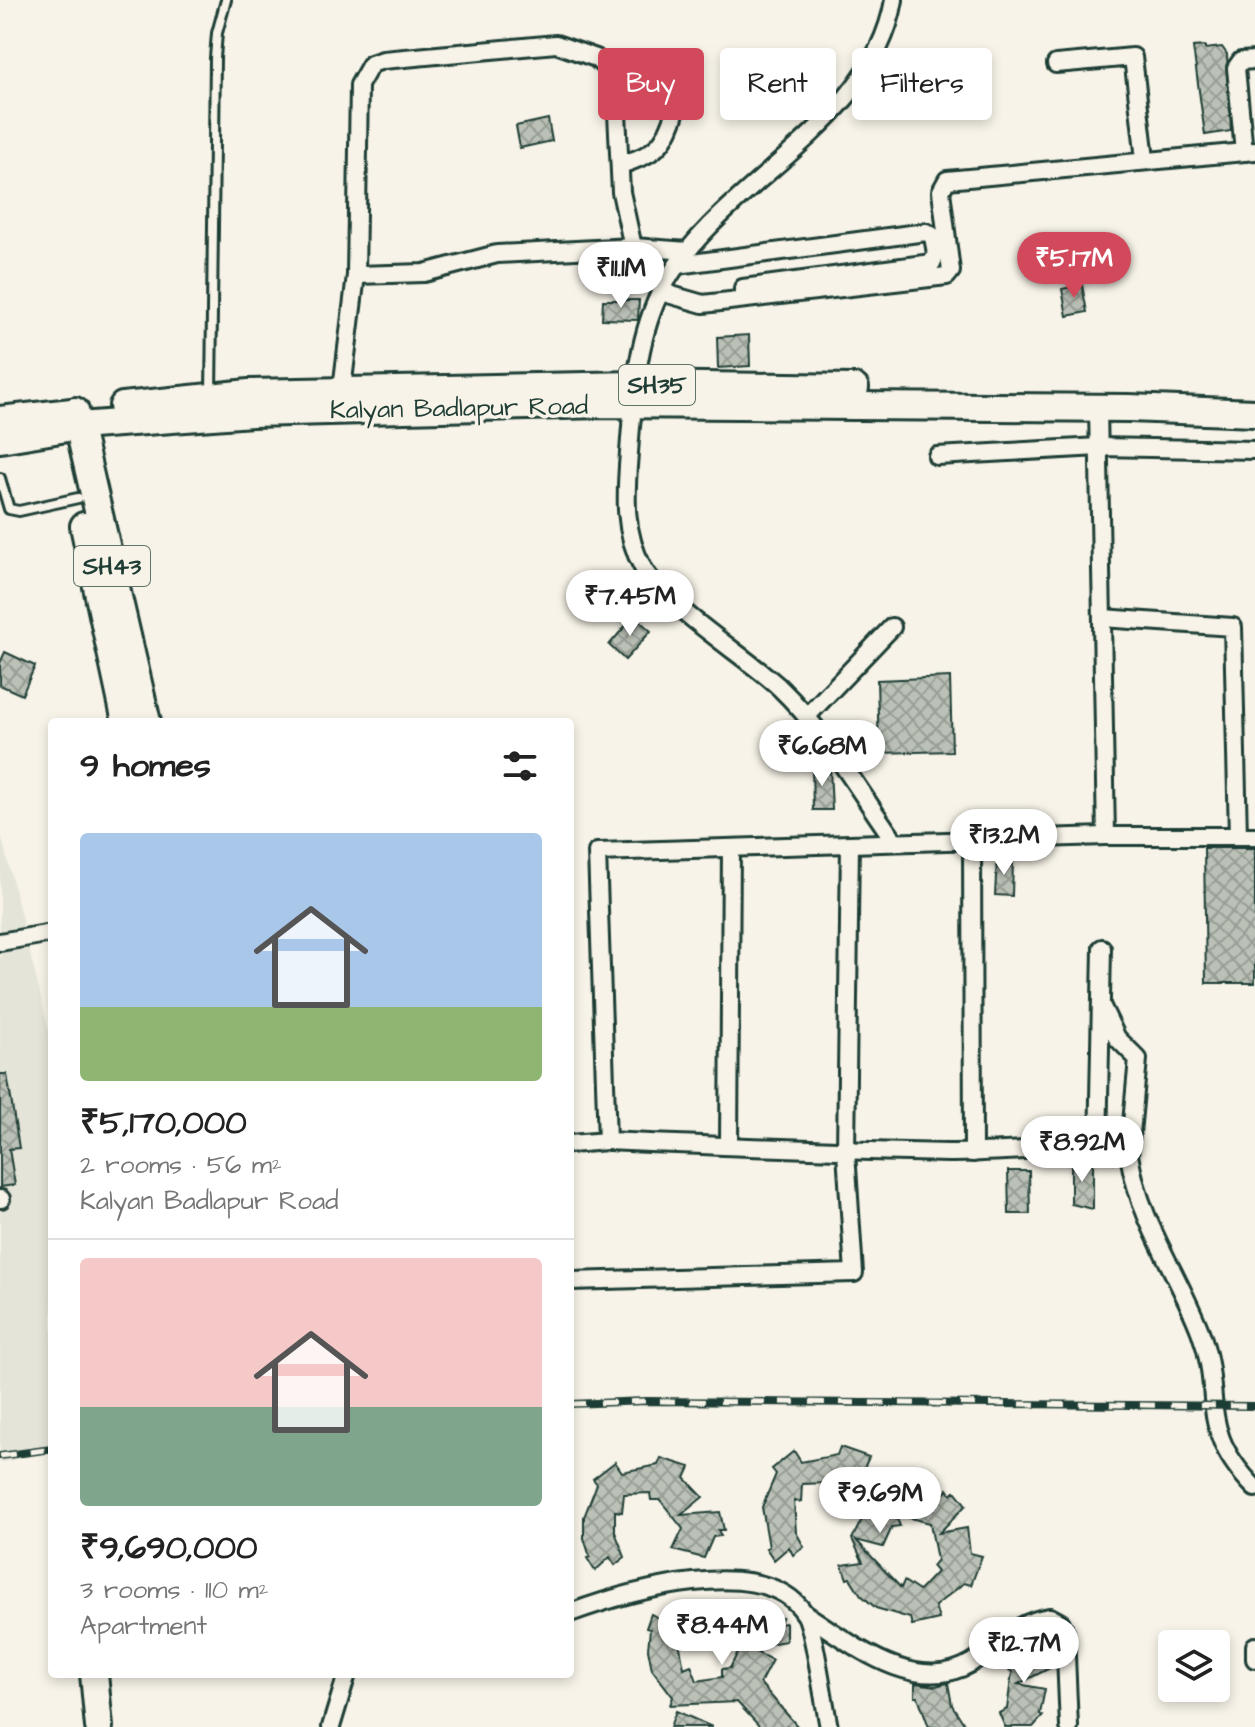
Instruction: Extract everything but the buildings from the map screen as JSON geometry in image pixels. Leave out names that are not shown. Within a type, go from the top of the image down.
[{"type":"main road","name":"Kalyan Badlapur Road","points":[[635,395],[1098,408],[1130,400],[1255,413]]},
{"type":"main road","name":"Kalyan Badlapur Road","points":[[0,420],[70,420],[210,405],[635,395],[1130,400],[1255,397]]},
{"type":"main road","name":"Kalyan Badlapur Road","points":[[0,439],[70,420]]},
{"type":"main road","name":"SH43","points":[[70,420],[78,498],[125,718]]},
{"type":"main road","name":"SH43","points":[[70,420],[146,718]]},
{"type":"main road","points":[[94,1678],[99,1727]]},
{"type":"main road","points":[[112,1678],[117,1727]]},
{"type":"street","points":[[894,0],[885,38],[855,88],[688,251],[661,292],[645,335],[635,395],[625,514],[644,571],[662,591],[759,670],[807,716],[895,842]]},
{"type":"street","points":[[340,401],[356,275],[359,85],[371,64],[383,60],[556,44],[598,60]]},
{"type":"street","points":[[1056,64],[1133,57],[1145,159]]},
{"type":"street","points":[[661,292],[703,304],[947,276],[951,271],[941,191],[947,180],[1249,151],[1236,68],[1241,61],[1255,60]]},
{"type":"street","points":[[620,120],[623,204],[633,247]]},
{"type":"street","points":[[621,165],[648,155],[667,134],[671,120]]},
{"type":"street","points":[[677,265],[926,232],[933,236],[936,254],[932,263],[743,288]]},
{"type":"street","points":[[860,242],[864,272]]},
{"type":"street","points":[[356,275],[424,273],[497,254],[633,247],[688,251]]},
{"type":"street","points":[[779,253],[782,283]]},
{"type":"street","points":[[1098,408],[1106,836]]},
{"type":"street","points":[[937,456],[1099,447],[1255,450]]},
{"type":"street","points":[[607,1141],[597,852],[972,839],[1247,836],[1233,627],[1102,618]]},
{"type":"street","points":[[807,716],[892,627]]},
{"type":"street","points":[[972,839],[973,1153]]},
{"type":"street","points":[[574,1281],[854,1273],[846,1152],[850,844]]},
{"type":"street","points":[[729,1146],[731,848]]},
{"type":"street","points":[[0,942],[48,934]]},
{"type":"street","points":[[1098,1149],[1102,948]]},
{"type":"street","points":[[1100,1001],[1122,1043],[1138,1059],[1129,1155],[1141,1211],[1200,1331],[1208,1361],[1217,1435],[1239,1472],[1255,1488]]},
{"type":"street","points":[[574,1144],[607,1141],[846,1152],[973,1153],[1098,1149],[1129,1155]]},
{"type":"street","points":[[574,1612],[644,1591],[743,1579],[770,1584],[787,1594],[807,1615],[860,1649],[899,1668],[929,1673],[970,1663],[1016,1626],[1050,1617],[1061,1623],[1065,1632],[1069,1727]]},
{"type":"street","points":[[807,1615],[829,1727]]},
{"type":"street","points":[[1255,1646],[1255,1659]]},
{"type":"street","points":[[331,1727],[346,1678]]},
{"type":"lane","points":[[210,405],[215,58],[217,33],[226,0]]},
{"type":"lane","points":[[0,478],[9,509],[19,511],[78,498]]},
{"type":"shaded area","points":[[0,830],[48,1027],[48,1451],[0,1463]]},
{"type":"railway","points":[[574,1404],[646,1401],[1255,1406]]},
{"type":"railway","points":[[0,1456],[48,1450]]}]
